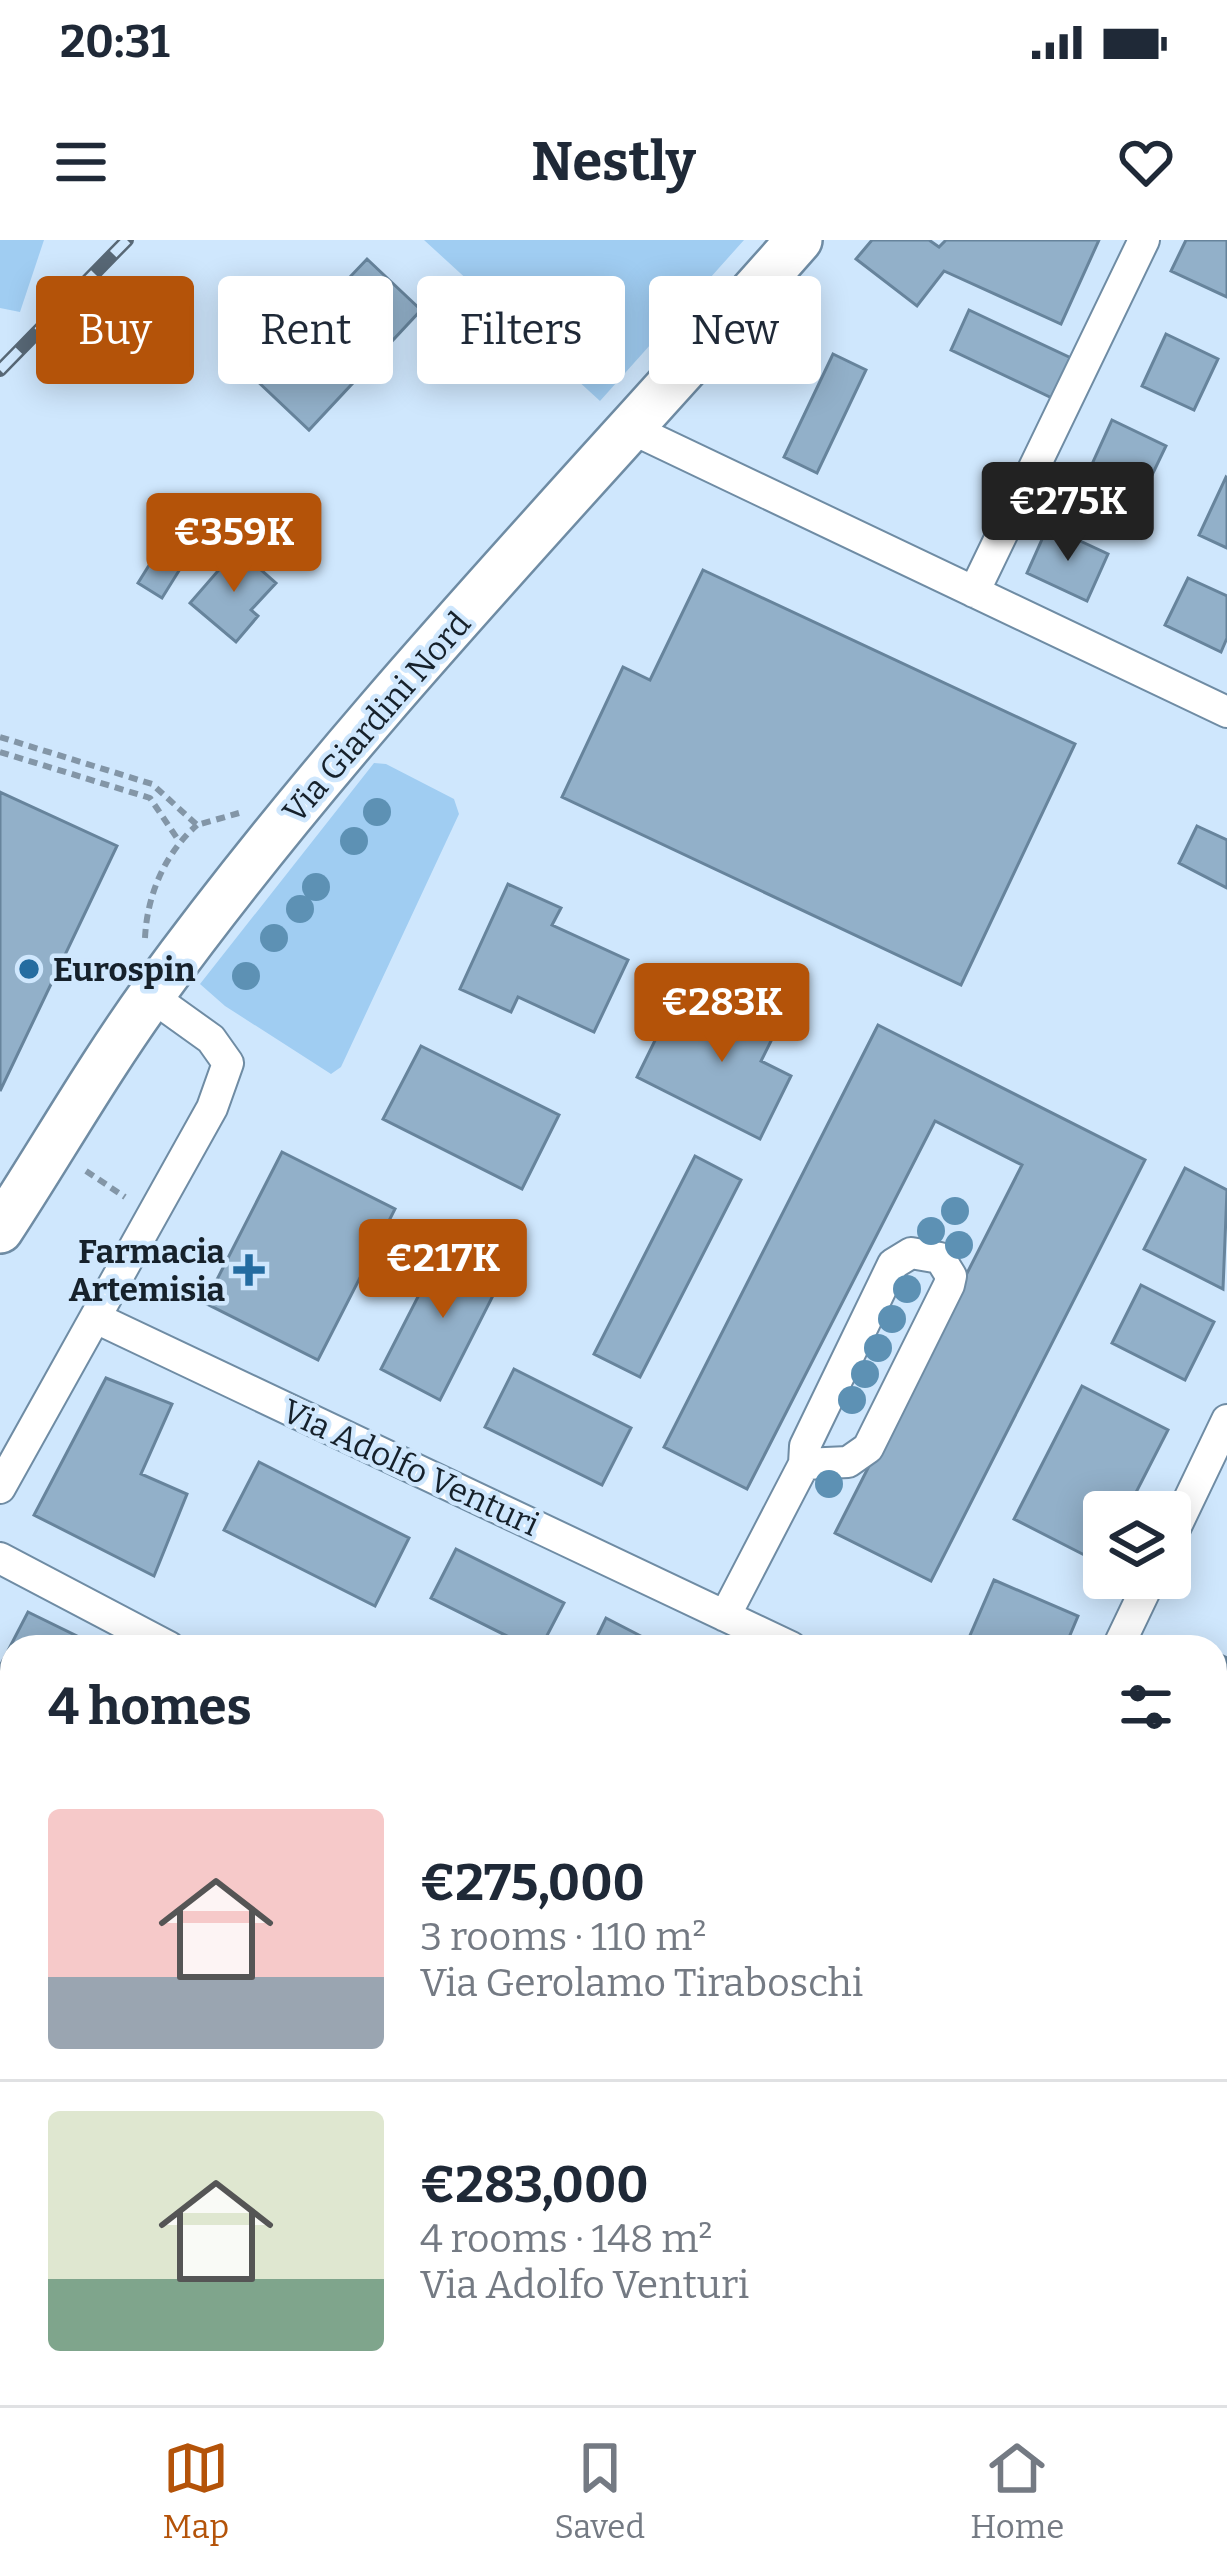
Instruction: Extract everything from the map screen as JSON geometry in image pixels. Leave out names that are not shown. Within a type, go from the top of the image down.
[{"type":"main road","name":"Via Giardini Nord","points":[[0,1230],[151,996],[282,825],[384,702],[799,240]]},
{"type":"street","points":[[974,592],[1144,240]]},
{"type":"street","points":[[632,430],[1227,712]]},
{"type":"street","points":[[0,1488],[212,1108],[228,1063],[212,1039],[151,996]]},
{"type":"street","points":[[725,1616],[804,1464],[805,1446],[893,1264],[910,1253],[940,1258],[951,1276],[949,1285],[868,1448],[848,1462],[804,1464]]},
{"type":"street","name":"Via Adolfo Venturi","points":[[98,1319],[765,1635]]},
{"type":"street","points":[[1191,1495],[1227,1420]]},
{"type":"street","points":[[0,1558],[146,1635]]},
{"type":"street","points":[[1124,1635],[1141,1599]]},
{"type":"path","points":[[0,737],[152,784],[197,825],[246,812],[282,825]]},
{"type":"path","points":[[0,752],[150,798],[179,841]]},
{"type":"path","points":[[74,1164],[154,1215]]},
{"type":"shaded area","points":[[0,240],[44,240],[20,312],[0,308]]},
{"type":"shaded area","points":[[424,240],[744,240],[712,276],[649,276],[649,346],[625,373],[625,276],[463,276]]},
{"type":"shaded area","points":[[581,384],[615,384],[600,401]]},
{"type":"shaded area","points":[[374,763],[386,764],[454,799],[459,814],[341,1067],[331,1074],[225,1006],[200,984]]},
{"type":"building","points":[[872,240],[929,240],[939,247],[946,240],[1099,240],[1061,324],[944,271],[917,306],[856,259]]},
{"type":"building","points":[[1186,240],[1227,240],[1227,297],[1171,271]]},
{"type":"building","points":[[367,259],[385,276],[351,276]]},
{"type":"building","points":[[393,284],[417,306],[417,314],[393,340]]},
{"type":"building","points":[[969,310],[1071,358],[1052,398],[951,350]]},
{"type":"building","points":[[1166,334],[1218,359],[1194,410],[1142,386]]},
{"type":"building","points":[[833,354],[866,370],[817,473],[784,457]]},
{"type":"building","points":[[260,384],[352,384],[309,430]]},
{"type":"building","points":[[1112,420],[1166,446],[1141,498],[1088,473]]},
{"type":"building","points":[[1227,478],[1227,548],[1199,535]]},
{"type":"building","points":[[179,517],[203,532],[162,598],[138,583]]},
{"type":"building","points":[[1048,526],[1108,554],[1087,601],[1027,573]]},
{"type":"building","points":[[237,549],[276,583],[251,610],[258,616],[236,642],[190,603]]},
{"type":"building","points":[[703,570],[1075,744],[961,985],[562,797],[623,667],[650,680]]},
{"type":"building","points":[[1188,578],[1227,596],[1227,638],[1221,652],[1165,625]]},
{"type":"building","name":"Eurospin","points":[[0,792],[117,846],[0,1091]]},
{"type":"building","points":[[1197,826],[1227,840],[1227,888],[1179,863]]},
{"type":"building","points":[[508,884],[561,908],[552,925],[628,960],[594,1032],[518,997],[511,1012],[460,989]]},
{"type":"building","points":[[729,990],[783,1017],[761,1061],[791,1076],[760,1139],[637,1077],[666,1018],[705,1038]]},
{"type":"building","points":[[878,1025],[1145,1160],[931,1581],[835,1533],[1022,1165],[935,1121],[747,1489],[664,1447]]},
{"type":"building","points":[[421,1046],[559,1115],[522,1189],[383,1119]]},
{"type":"building","points":[[282,1152],[395,1209],[318,1360],[205,1303]]},
{"type":"building","points":[[695,1156],[741,1180],[640,1377],[594,1354]]},
{"type":"building","points":[[1185,1168],[1227,1190],[1223,1289],[1144,1249]]},
{"type":"building","points":[[446,1242],[505,1272],[440,1400],[381,1369]]},
{"type":"building","points":[[1141,1285],[1214,1322],[1185,1380],[1112,1343]]},
{"type":"building","points":[[514,1369],[631,1428],[602,1485],[485,1427]]},
{"type":"building","points":[[106,1378],[172,1404],[141,1474],[187,1494],[154,1576],[34,1515]]},
{"type":"building","points":[[1082,1386],[1168,1430],[1137,1491],[1083,1491],[1083,1554],[1014,1519]]},
{"type":"building","points":[[259,1462],[409,1538],[375,1606],[224,1530]]},
{"type":"building","points":[[456,1549],[564,1603],[547,1635],[505,1635],[431,1598]]},
{"type":"building","points":[[994,1580],[1078,1616],[1070,1635],[970,1635]]},
{"type":"building","points":[[28,1612],[75,1635],[16,1635]]},
{"type":"building","points":[[606,1618],[639,1635],[598,1635]]},
{"type":"railway","points":[[0,370],[127,240]]},
{"type":"place","name":"Eurospin","points":[[29,969]]},
{"type":"place","name":"Farmacia Artemisia","points":[[249,1270]]}]
